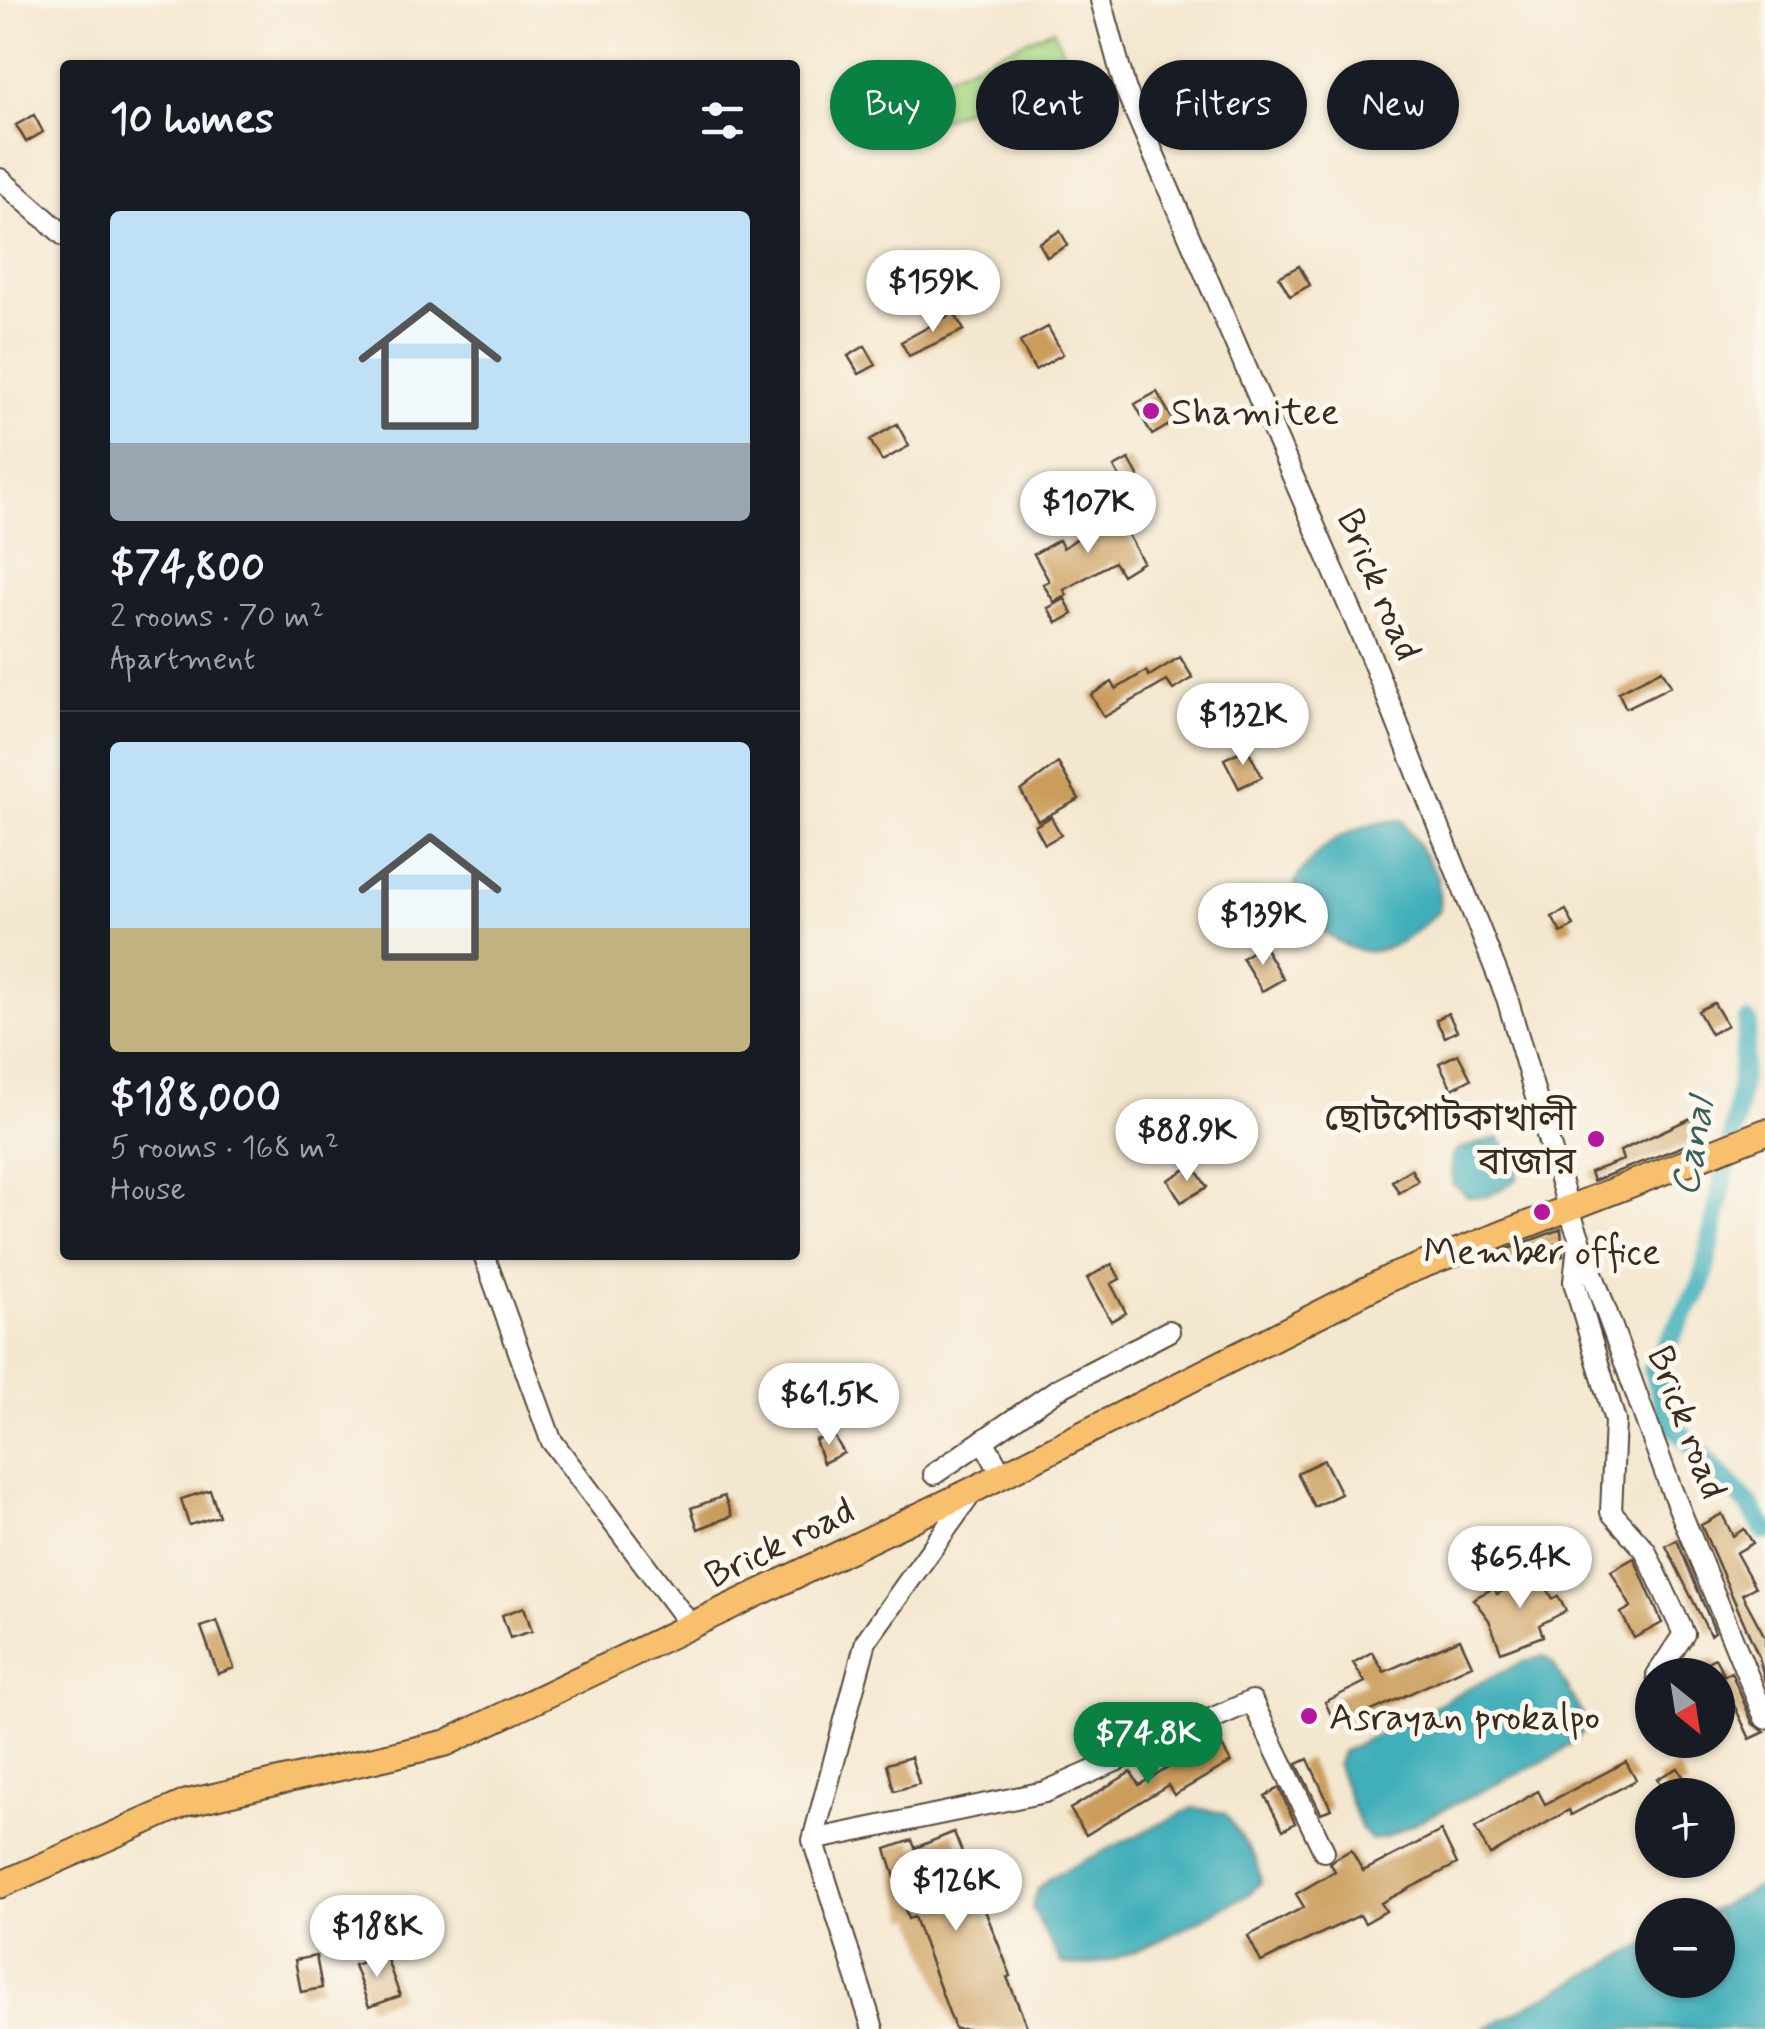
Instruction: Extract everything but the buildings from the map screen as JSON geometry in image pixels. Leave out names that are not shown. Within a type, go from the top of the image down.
[{"type":"main road","name":"Brick road","points":[[0,1885],[186,1803],[446,1743],[974,1490],[1392,1277],[1765,1132]]},
{"type":"street","name":"Brick road","points":[[1101,0],[1125,88],[1371,657],[1507,998],[1568,1206],[1670,1486],[1765,1718]]},
{"type":"street","points":[[0,179],[60,232]]},
{"type":"street","points":[[1579,1236],[1574,1282],[1614,1421],[1611,1512],[1646,1550],[1684,1634],[1668,1658]]},
{"type":"street","points":[[486,1260],[551,1440],[690,1626]]},
{"type":"street","points":[[934,1474],[1058,1389],[1169,1330]]},
{"type":"street","points":[[983,1440],[1002,1476]]},
{"type":"street","points":[[872,2029],[813,1840],[866,1640],[974,1490]]},
{"type":"street","points":[[813,1840],[1045,1792],[1252,1701],[1324,1851]]},
{"type":"green space","points":[[1053,29],[1066,60],[982,60]]},
{"type":"green space","points":[[976,63],[976,104],[956,113],[956,71]]},
{"type":"water","points":[[1402,820],[1438,877],[1440,910],[1413,934],[1386,948],[1358,950],[1343,944],[1309,916],[1298,898],[1295,882],[1315,856],[1340,837],[1369,825]]},
{"type":"water","points":[[1499,1138],[1519,1166],[1517,1179],[1489,1196],[1468,1197],[1453,1184],[1451,1158],[1459,1149]]},
{"type":"water","points":[[1543,1656],[1553,1663],[1588,1725],[1575,1741],[1551,1758],[1386,1837],[1371,1840],[1361,1829],[1337,1766],[1342,1752],[1522,1662]]},
{"type":"water","points":[[1193,1808],[1225,1813],[1256,1860],[1261,1882],[1249,1894],[1157,1942],[1105,1961],[1062,1964],[1032,1908],[1038,1889],[1051,1877]]},
{"type":"water","points":[[1765,1883],[1765,2029],[1483,2029],[1635,1950],[1635,1998],[1735,1998],[1735,1898]]},
{"type":"waterway","name":"Canal","points":[[1748,1023],[1735,1125],[1702,1283],[1653,1369],[1668,1420],[1750,1506],[1765,1531]]},
{"type":"place","name":"Shamitee","points":[[1151,411]]},
{"type":"place","name":"ছোটপোটকাখালী বাজার","points":[[1596,1139]]},
{"type":"place","name":"Member office","points":[[1542,1212]]},
{"type":"place","name":"Asrayan prokalpo","points":[[1309,1716]]}]
